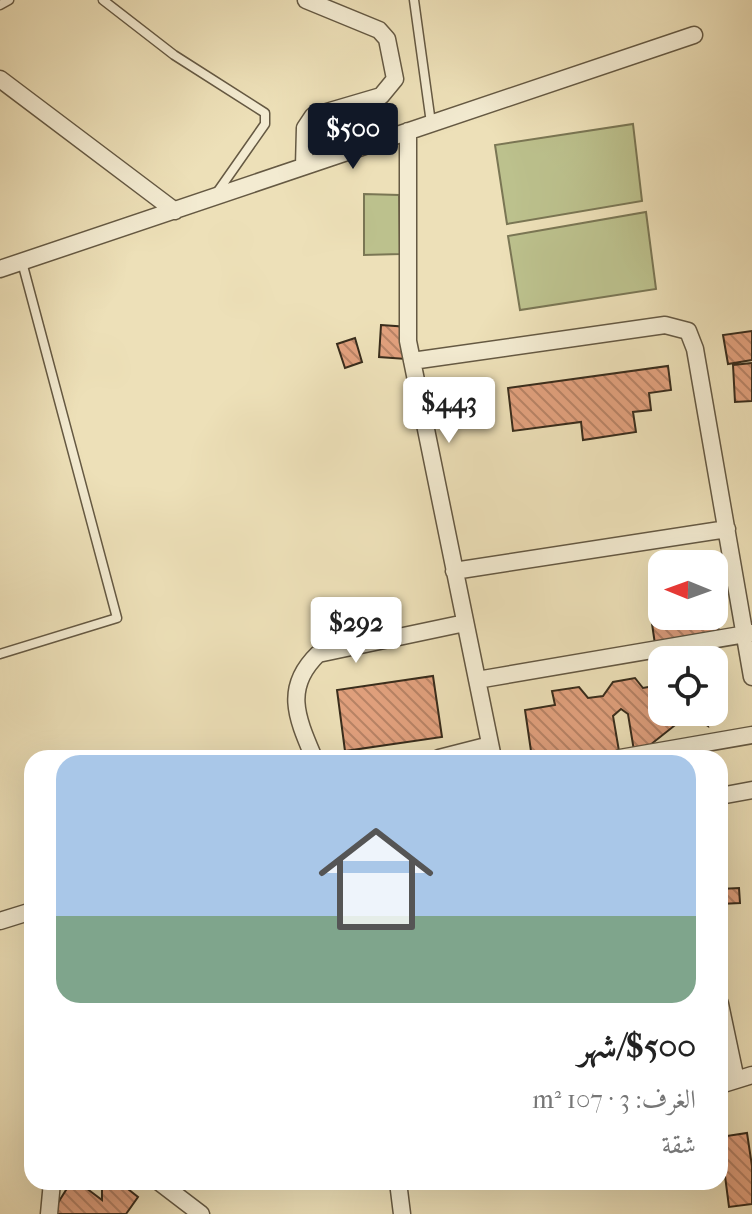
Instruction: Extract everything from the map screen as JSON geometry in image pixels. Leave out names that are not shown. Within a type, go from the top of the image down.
[{"type":"street","points":[[304,166],[305,128],[313,116],[381,96],[395,79],[387,39],[379,30],[306,0]]},
{"type":"street","points":[[0,269],[694,35]]},
{"type":"street","points":[[0,79],[175,211]]},
{"type":"street","points":[[408,131],[408,341],[492,750]]},
{"type":"street","points":[[412,361],[665,325],[688,331],[695,349],[748,634],[752,677]]},
{"type":"street","points":[[454,571],[727,529]]},
{"type":"street","points":[[310,750],[298,722],[296,694],[301,670],[318,654],[465,623]]},
{"type":"street","points":[[477,680],[748,634]]},
{"type":"street","points":[[687,750],[752,735]]},
{"type":"street","points":[[728,794],[752,790]]},
{"type":"street","points":[[0,921],[24,914]]},
{"type":"street","points":[[728,1042],[736,1080]]},
{"type":"street","points":[[49,1214],[51,1190]]},
{"type":"street","points":[[170,1190],[201,1214]]},
{"type":"street","points":[[402,1214],[403,1190]]},
{"type":"lane","points":[[0,5],[9,0]]},
{"type":"lane","points":[[103,0],[174,55],[265,113],[265,124],[215,196]]},
{"type":"lane","points":[[414,0],[431,123]]},
{"type":"lane","points":[[0,654],[117,618],[22,262]]},
{"type":"green space","points":[[633,124],[642,201],[507,224],[495,145]]},
{"type":"green space","points":[[364,194],[399,195],[400,254],[364,255]]},
{"type":"green space","points":[[646,212],[656,289],[520,310],[508,236]]},
{"type":"building","points":[[381,325],[409,327],[406,359],[379,357]]},
{"type":"building","points":[[752,331],[752,360],[728,364],[723,335]]},
{"type":"building","points":[[355,338],[362,362],[345,368],[337,344]]},
{"type":"building","points":[[752,363],[752,401],[735,402],[733,365]]},
{"type":"building","points":[[668,366],[671,390],[649,393],[651,410],[633,412],[636,432],[583,440],[581,422],[513,431],[508,388]]},
{"type":"building","points":[[653,630],[719,630],[720,639],[683,646],[655,646]]},
{"type":"building","points":[[433,676],[442,737],[345,750],[337,690]]},
{"type":"building","points":[[635,678],[643,688],[648,687],[648,726],[674,726],[644,750],[634,750],[628,714],[621,709],[613,716],[619,750],[531,750],[525,710],[555,705],[552,691],[579,687],[588,698],[603,696],[613,682]]},
{"type":"building","points":[[739,888],[740,903],[728,904],[728,889]]},
{"type":"building","points":[[747,1133],[752,1166],[752,1204],[729,1207],[728,1136]]},
{"type":"building","points":[[66,1190],[89,1190],[102,1200],[102,1190],[129,1190],[138,1197],[126,1214],[51,1214]]}]
